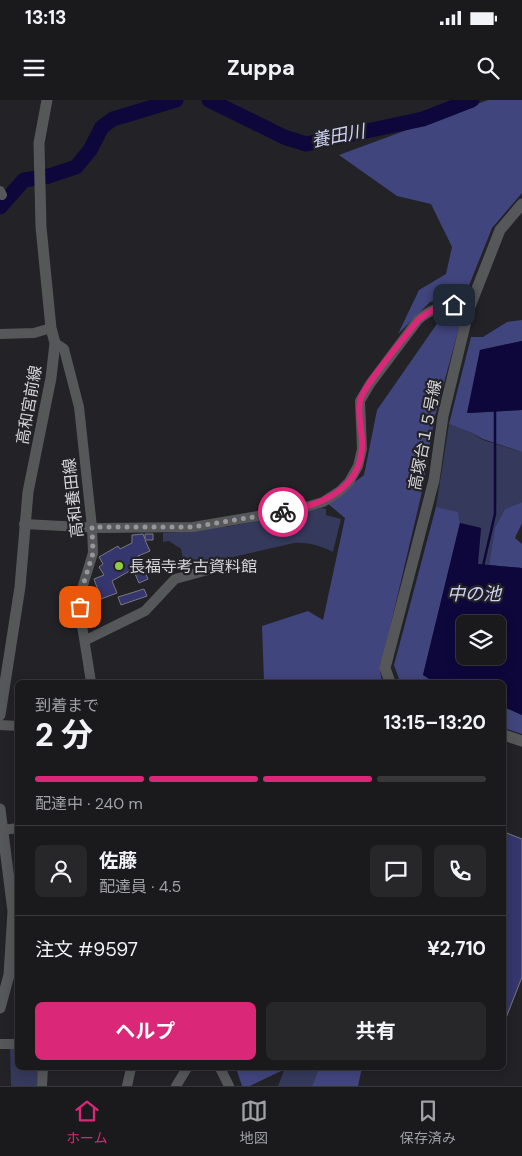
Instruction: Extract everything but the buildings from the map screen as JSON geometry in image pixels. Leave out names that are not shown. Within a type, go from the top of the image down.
[{"type":"street","name":"高和宮前線","points":[[0,715],[20,588],[28,492],[51,378],[55,343],[51,328],[41,227],[40,143],[46,100]]},
{"type":"street","name":"高塚台１５号線","points":[[389,680],[385,668],[434,480],[443,416],[469,310],[500,230],[522,204]]},
{"type":"street","points":[[24,524],[92,527],[193,527],[299,509],[323,502],[340,491],[349,482],[358,466],[362,449],[360,401],[370,384],[407,334],[418,320],[428,312],[444,306],[454,305],[469,310]]},
{"type":"street","points":[[0,334],[34,333],[51,328]]},
{"type":"street","name":"高和養田線","points":[[55,343],[64,349],[79,407],[92,527],[93,553],[80,595],[80,607],[91,680]]},
{"type":"street","points":[[86,640],[145,611],[175,579],[212,570]]},
{"type":"street","points":[[0,725],[15,726]]},
{"type":"street","points":[[506,736],[522,741]]},
{"type":"street","points":[[0,810],[13,911],[9,975],[0,1008]]},
{"type":"street","points":[[3,830],[15,828]]},
{"type":"street","points":[[0,1044],[15,1044]]},
{"type":"street","points":[[42,1086],[43,1070]]},
{"type":"street","points":[[127,1086],[131,1070]]},
{"type":"street","points":[[176,1086],[186,1070]]},
{"type":"street","points":[[221,1070],[229,1086]]},
{"type":"shaded area","points":[[488,100],[522,100],[522,193],[492,228],[466,293],[430,302],[398,334],[419,290],[446,274],[452,247],[431,204],[397,196],[339,155]]},
{"type":"shaded area","points":[[457,313],[461,320],[435,416],[421,496],[380,670],[382,680],[264,680],[262,626],[308,611],[323,620],[345,518],[327,503],[364,475],[377,410],[441,318]]},
{"type":"shaded area","points":[[522,320],[522,341],[480,350],[468,413],[522,410],[522,452],[483,439],[449,424],[471,337],[483,337],[507,322]]},
{"type":"shaded area","points":[[449,424],[472,433],[483,440],[522,452],[522,502],[505,509],[495,527],[489,565],[477,564],[481,528],[460,523],[458,513],[436,507]]},
{"type":"shaded area","points":[[522,502],[522,523],[515,538],[522,544],[522,568],[489,565],[495,527],[505,509]]},
{"type":"shaded area","points":[[436,507],[458,512],[460,523],[423,675],[431,680],[399,680],[394,665]]},
{"type":"shaded area","points":[[322,508],[326,509],[326,515],[341,519],[333,552],[314,545],[294,543],[185,568],[181,549],[169,541],[163,542],[163,533],[226,527]]},
{"type":"shaded area","points":[[506,708],[522,715],[522,734],[506,729]]},
{"type":"shaded area","points":[[10,1047],[15,1047],[15,1070],[39,1070],[37,1086],[11,1086]]},
{"type":"shaded area","points":[[237,1070],[282,1070],[250,1086],[242,1086]]},
{"type":"shaded area","points":[[284,1070],[318,1070],[312,1086],[278,1086]]},
{"type":"shaded area","points":[[318,1070],[362,1070],[358,1086],[312,1086]]},
{"type":"water","points":[[522,341],[522,410],[467,413],[480,350]]},
{"type":"water","name":"中の池","points":[[460,523],[481,528],[478,564],[522,568],[522,715],[506,708],[506,680],[431,680],[423,675]]},
{"type":"waterway","name":"養田川","points":[[0,207],[24,180],[49,176],[76,167],[90,150],[102,127],[113,119],[176,100]]},
{"type":"waterway","name":"養田川","points":[[209,100],[284,137],[306,144],[423,119],[472,100]]},
{"type":"waterway","points":[[483,566],[495,514],[495,411]]},
{"type":"way so far","points":[[80,607],[80,595],[93,553],[92,527],[193,527],[283,512]]},
{"type":"place","name":"長福寺考古資料館","points":[[119,566]]},
{"type":"route","points":[[283,512],[323,502],[340,491],[349,482],[358,466],[362,449],[360,401],[370,384],[418,320],[428,312],[444,306],[454,305]]}]
